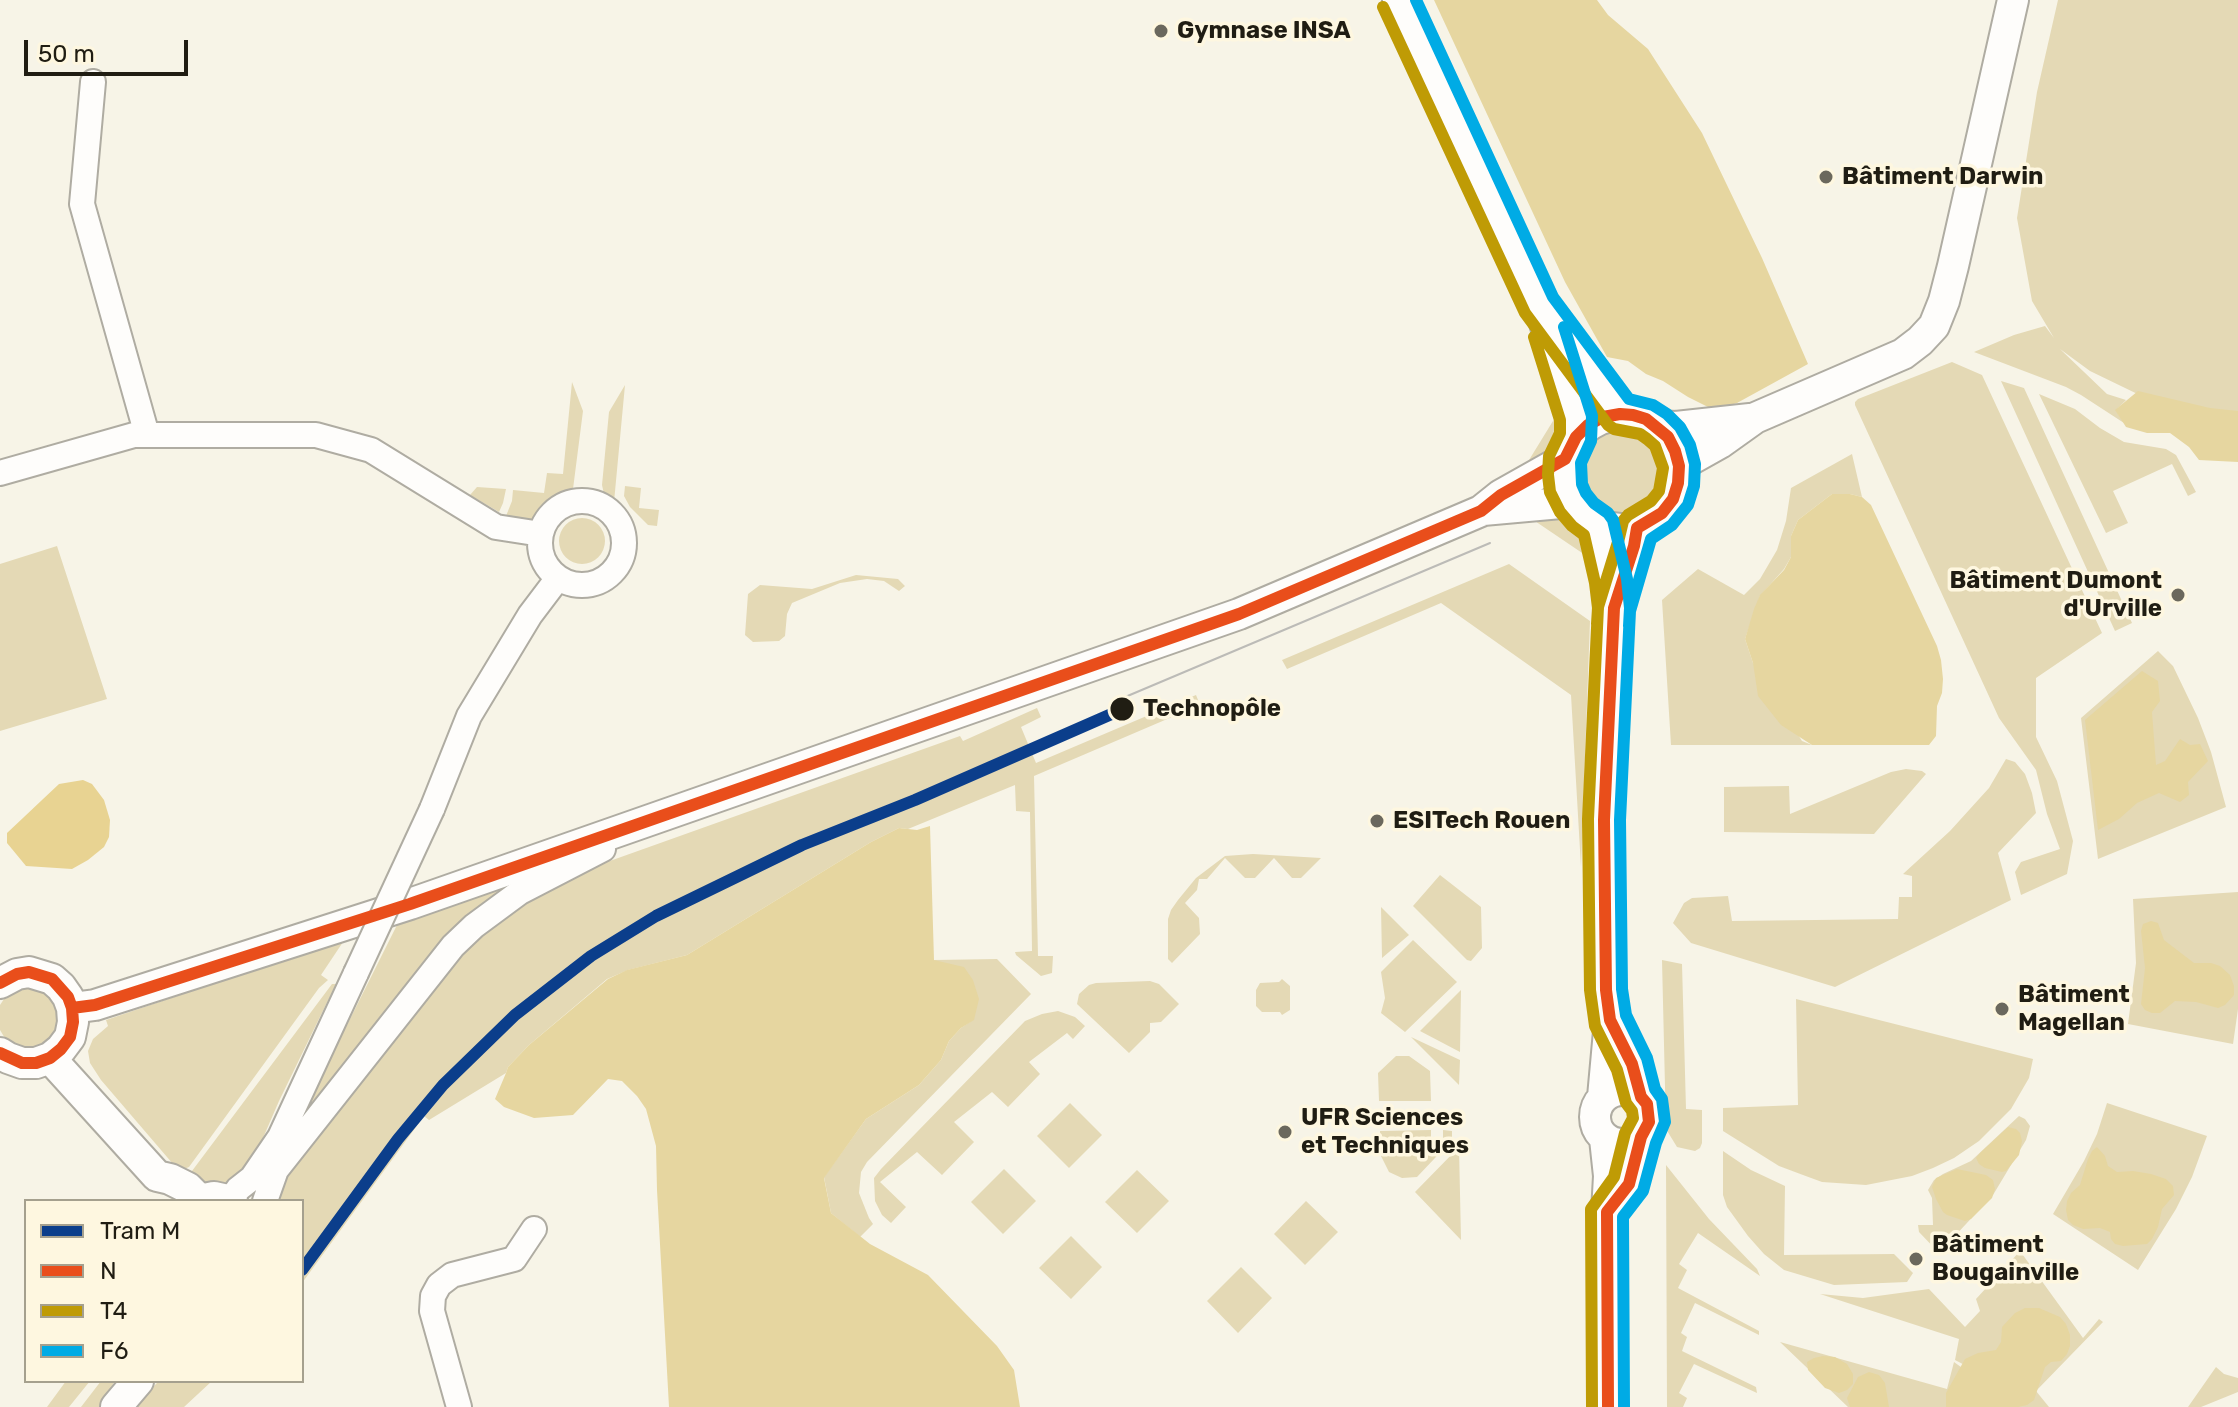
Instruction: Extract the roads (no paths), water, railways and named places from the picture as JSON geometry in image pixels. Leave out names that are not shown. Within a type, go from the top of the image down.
[{"type":"street","points":[[72,1008],[95,1005],[410,904],[1239,614],[1481,511],[1571,448],[1588,425],[1603,417],[1633,415],[1657,426],[1668,437],[1679,466],[1678,483],[1673,499],[1662,513],[1637,528],[1611,529],[1583,515],[1572,502],[1564,474],[1571,448],[1576,418],[1539,305],[1398,0]]},
{"type":"street","points":[[1679,466],[1720,443],[1755,418],[1903,354],[1934,326],[1953,266],[2013,0]]},
{"type":"street","points":[[93,82],[82,204],[147,435]]},
{"type":"street","points":[[1539,305],[1620,414]]},
{"type":"street","points":[[1657,426],[1676,427],[1755,418]]},
{"type":"street","points":[[0,473],[134,435],[316,435],[371,450],[496,527],[541,534]]},
{"type":"street","points":[[585,501],[610,511],[624,534],[621,559],[615,570],[594,584],[569,583],[558,578],[542,554],[541,534],[552,513],[573,502],[585,501]]},
{"type":"street","points":[[1481,511],[1572,502]]},
{"type":"street","points":[[1598,525],[1614,608],[1604,820],[1606,990],[1610,1020],[1603,1097],[1594,1120],[1597,1130],[1612,1143],[1627,1144],[1641,1137]]},
{"type":"street","points":[[1614,608],[1637,528]]},
{"type":"street","points":[[232,1199],[252,1178],[280,1137],[432,809],[469,716],[530,615],[558,578]]},
{"type":"street","points":[[276,1170],[453,946],[474,926],[520,892],[547,877],[629,836],[727,793]]},
{"type":"street","points":[[0,1053],[22,1063],[36,1063],[50,1058],[70,1037],[73,1022],[68,997],[52,979],[29,972],[2,976]]},
{"type":"street","points":[[1610,1020],[1632,1064],[1641,1097]]},
{"type":"street","points":[[50,1058],[159,1188],[170,1179],[188,1188],[196,1199]]},
{"type":"street","points":[[1603,1097],[1626,1090],[1641,1097],[1649,1113],[1649,1122],[1641,1137],[1629,1184],[1607,1212]]},
{"type":"street","points":[[266,1199],[276,1170],[280,1137]]},
{"type":"street","points":[[1605,1139],[1609,1176],[1608,1407]]},
{"type":"street","points":[[203,1199],[225,1199]]},
{"type":"street","points":[[459,1407],[432,1311],[433,1296],[439,1285],[452,1275],[514,1259],[534,1229]]},
{"type":"street","points":[[116,1407],[136,1383]]},
{"type":"tram line","points":[[1118,700],[1490,543]]},
{"type":"tram line","name":"M","points":[[304,1267],[398,1139],[443,1085],[515,1015],[591,956],[656,916],[802,845],[915,800],[1123,709]]},
{"type":"place","name":"Gymnase INSA","points":[[1161,31]]},
{"type":"place","name":"Bâtiment Darwin","points":[[1826,177]]},
{"type":"place","name":"Bâtiment Dumont d'Urville","points":[[2178,595]]},
{"type":"place","name":"Technopôle","points":[[1122,709]]},
{"type":"place","name":"ESITech Rouen","points":[[1377,821]]},
{"type":"place","name":"Bâtiment Magellan","points":[[2002,1009]]},
{"type":"place","name":"UFR Sciences et Techniques","points":[[1285,1132]]},
{"type":"place","name":"Bâtiment Bougainville","points":[[1916,1259]]}]
